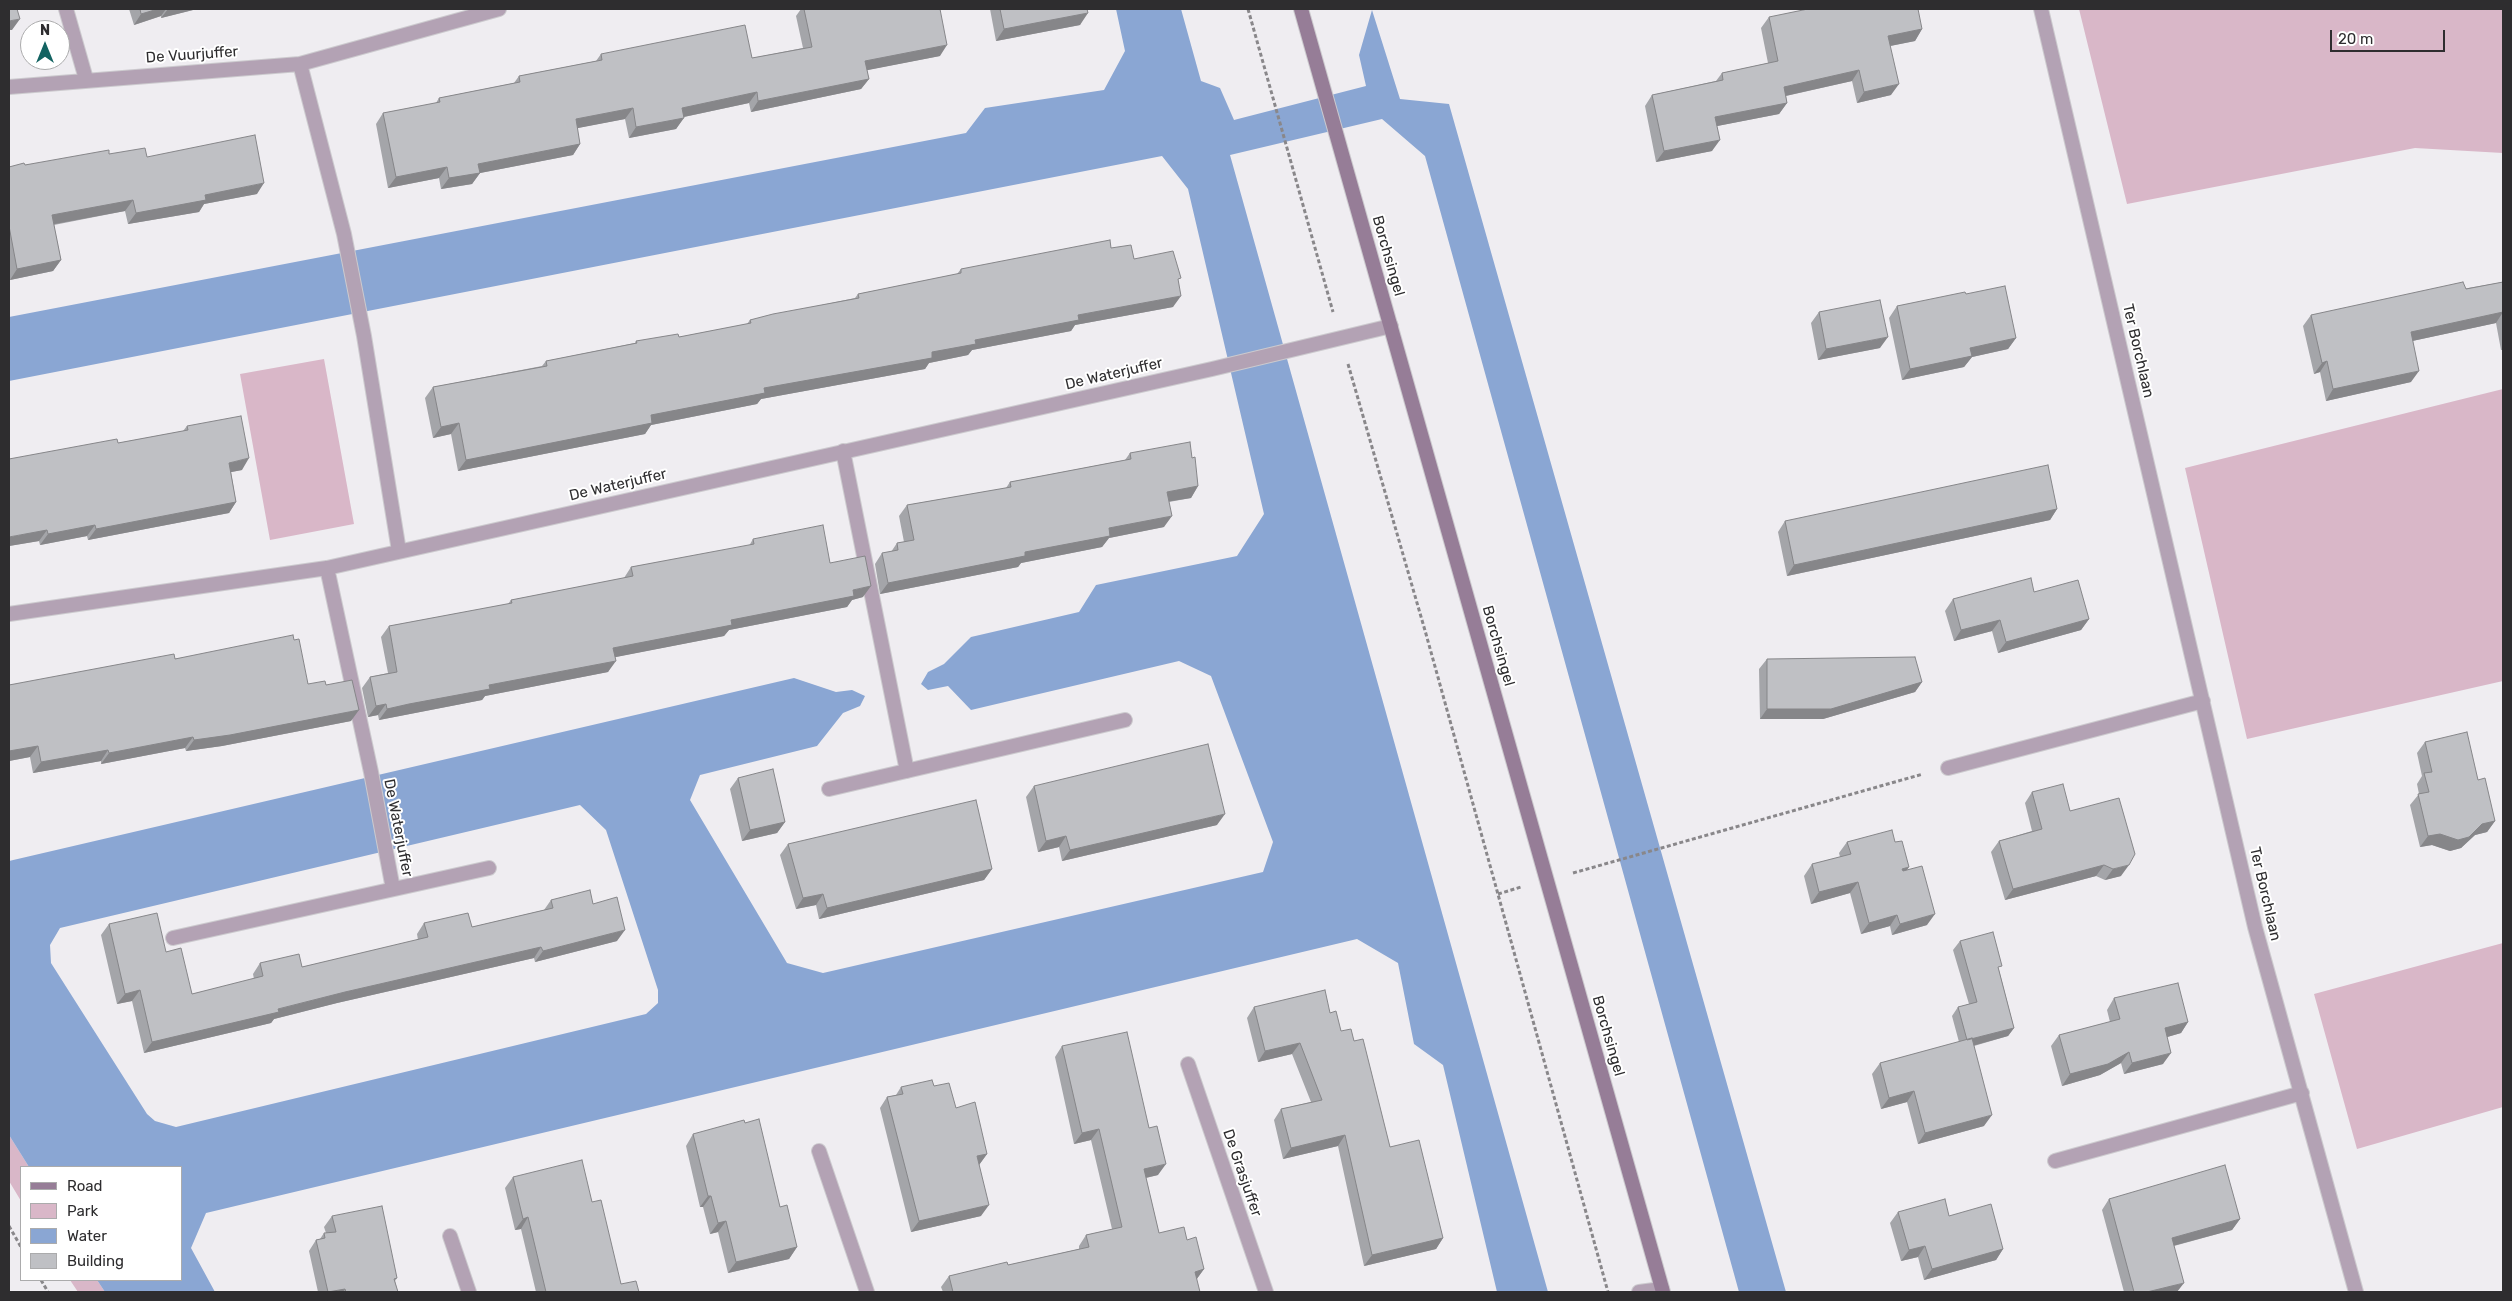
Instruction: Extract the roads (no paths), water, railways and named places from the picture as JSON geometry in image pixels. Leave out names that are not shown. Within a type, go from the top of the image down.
[{"type":"main road","name":"Borchsingel","points":[[1303,15],[1663,1291]]},
{"type":"street","points":[[66,9],[86,80]]},
{"type":"street","name":"De Vuurjuffer","points":[[9,88],[86,80],[300,64],[463,14],[498,9]]},
{"type":"street","name":"Ter Borchlaan","points":[[2040,9],[2256,927],[2356,1292]]},
{"type":"street","points":[[300,64],[344,234],[364,336],[399,551]]},
{"type":"street","name":"De Waterjuffer","points":[[9,614],[327,568],[1212,369],[1391,326]]},
{"type":"street","points":[[843,451],[907,771]]},
{"type":"street","name":"De Waterjuffer","points":[[327,568],[371,772],[393,889]]},
{"type":"street","points":[[1948,768],[2203,701]]},
{"type":"street","points":[[829,789],[1125,720]]},
{"type":"street","name":"De Waterjuffer","points":[[173,938],[489,868]]},
{"type":"street","name":"De Grasjuffer","points":[[1188,1064],[1266,1292]]},
{"type":"street","points":[[2055,1161],[2302,1093]]},
{"type":"street","points":[[819,1151],[867,1292]]},
{"type":"street","points":[[450,1236],[469,1292]]},
{"type":"street","points":[[1639,1292],[1663,1291]]},
{"type":"water","points":[[1116,9],[1181,9],[1201,81],[1220,88],[1234,120],[1366,86],[1359,55],[1372,10],[1400,99],[1449,104],[1786,1292],[1739,1292],[1425,156],[1382,119],[1230,155],[1548,1292],[1497,1292],[1443,1065],[1414,1044],[1398,963],[1357,939],[206,1213],[191,1248],[215,1292],[105,1292],[98,1281],[182,1281],[182,1166],[28,1166],[9,1135],[9,861],[794,678],[836,692],[852,690],[865,696],[860,706],[843,713],[817,746],[700,775],[690,800],[787,963],[823,973],[1263,872],[1273,842],[1211,676],[1179,661],[971,710],[948,686],[928,690],[921,684],[928,672],[944,664],[971,637],[1079,612],[1096,585],[1237,556],[1264,514],[1188,189],[1162,156],[9,381],[9,317],[966,133],[985,108],[1104,90],[1125,51]],"holes":[[[580,805],[606,830],[658,990],[658,1003],[646,1014],[176,1127],[155,1121],[147,1114],[51,963],[50,945],[60,928]]]}]
